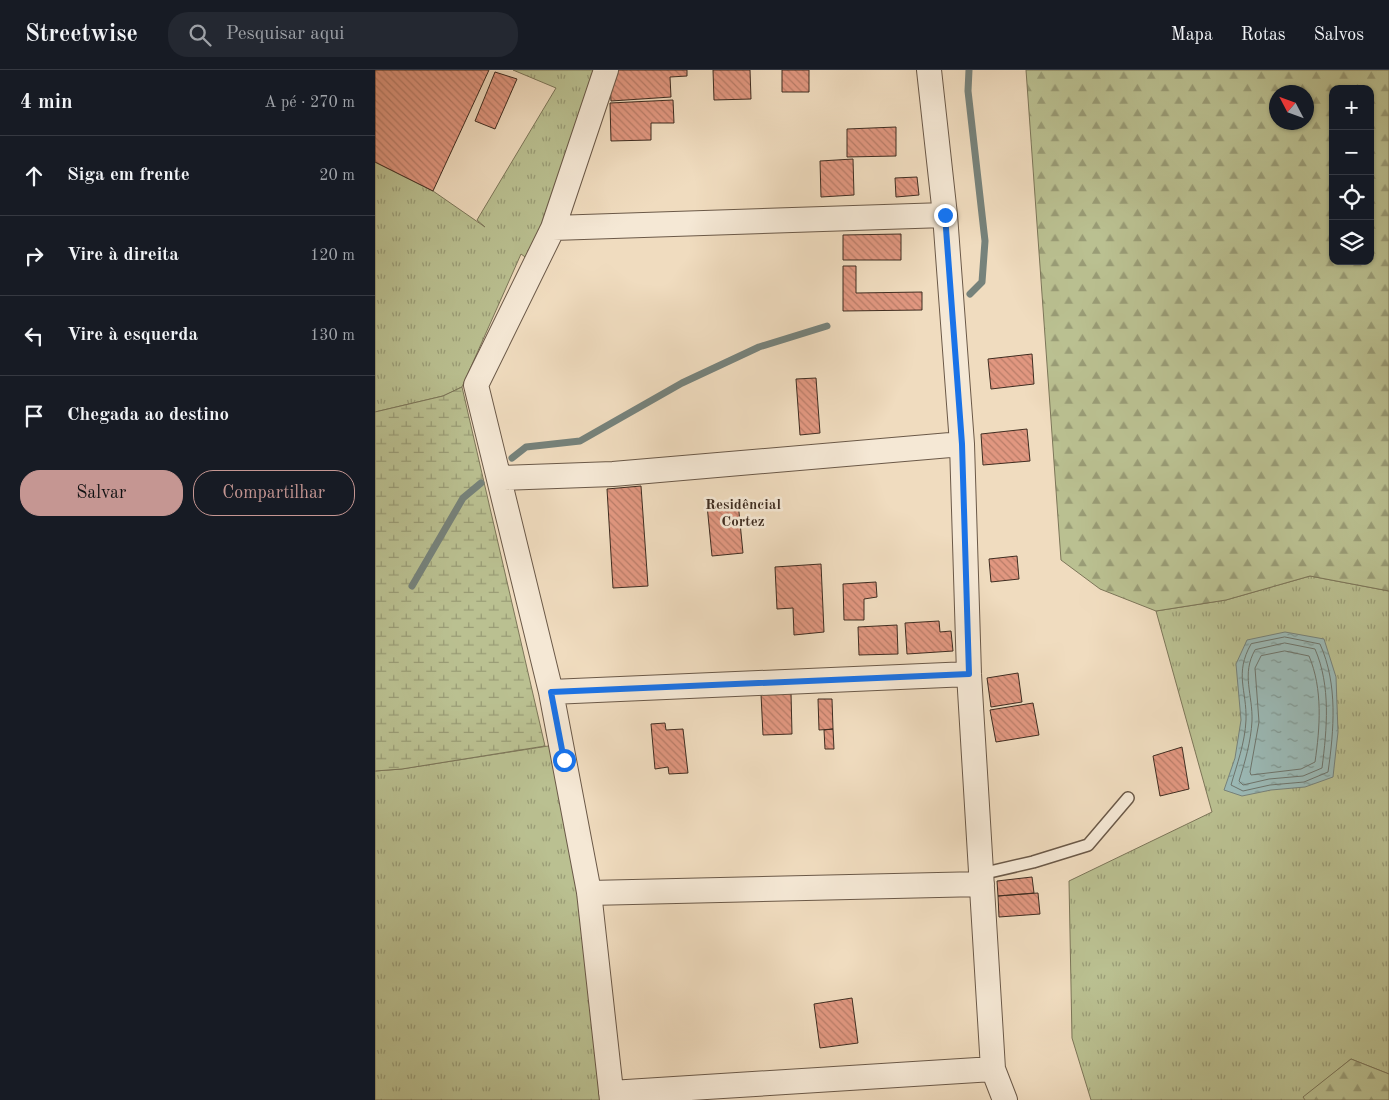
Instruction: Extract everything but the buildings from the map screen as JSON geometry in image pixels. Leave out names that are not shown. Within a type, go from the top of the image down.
[{"type":"street","points":[[606,70],[553,228],[476,385],[551,692],[589,893],[611,1096],[993,1069]]},
{"type":"street","points":[[929,70],[945,215],[962,444],[969,674],[993,1069],[1005,1100]]},
{"type":"street","points":[[553,228],[945,215]]},
{"type":"street","points":[[499,478],[613,474],[962,444]]},
{"type":"street","points":[[551,692],[969,674]]},
{"type":"street","points":[[589,893],[981,879]]},
{"type":"lane","points":[[981,879],[1088,845],[1128,798]]},
{"type":"green space","points":[[513,70],[605,70],[535,264],[521,254],[462,387],[443,396],[375,412],[375,162],[433,191],[485,227],[477,220],[556,88]]},
{"type":"green space","points":[[1026,70],[1389,70],[1389,591],[1310,576],[1226,600],[1156,611],[1100,589],[1061,560]]},
{"type":"green space","points":[[462,387],[545,746],[402,769],[375,771],[375,412],[443,396]]},
{"type":"green space","points":[[1310,576],[1389,591],[1389,1074],[1351,1059],[1304,1097],[1305,1100],[1091,1100],[1072,1038],[1069,881],[1212,812],[1156,611],[1226,600]]},
{"type":"green space","points":[[561,744],[607,1100],[375,1100],[375,771],[401,769]]},
{"type":"green space","points":[[1351,1059],[1389,1074],[1389,1100],[1305,1100],[1303,1097]]},
{"type":"water","points":[[1285,632],[1324,639],[1336,677],[1338,732],[1333,777],[1305,787],[1271,790],[1242,796],[1224,790],[1235,758],[1241,720],[1236,664],[1247,640]]},
{"type":"waterway","points":[[969,70],[968,91],[985,241],[982,282],[970,294]]},
{"type":"waterway","points":[[512,458],[526,447],[580,441],[682,383],[759,347],[827,326]]},
{"type":"waterway","points":[[412,586],[463,498],[481,483]]},
{"type":"district","name":"Residêncial Cortez","points":[[743,514]]},
{"type":"route","points":[[564,760],[551,692],[969,674],[962,444],[945,215]]}]
